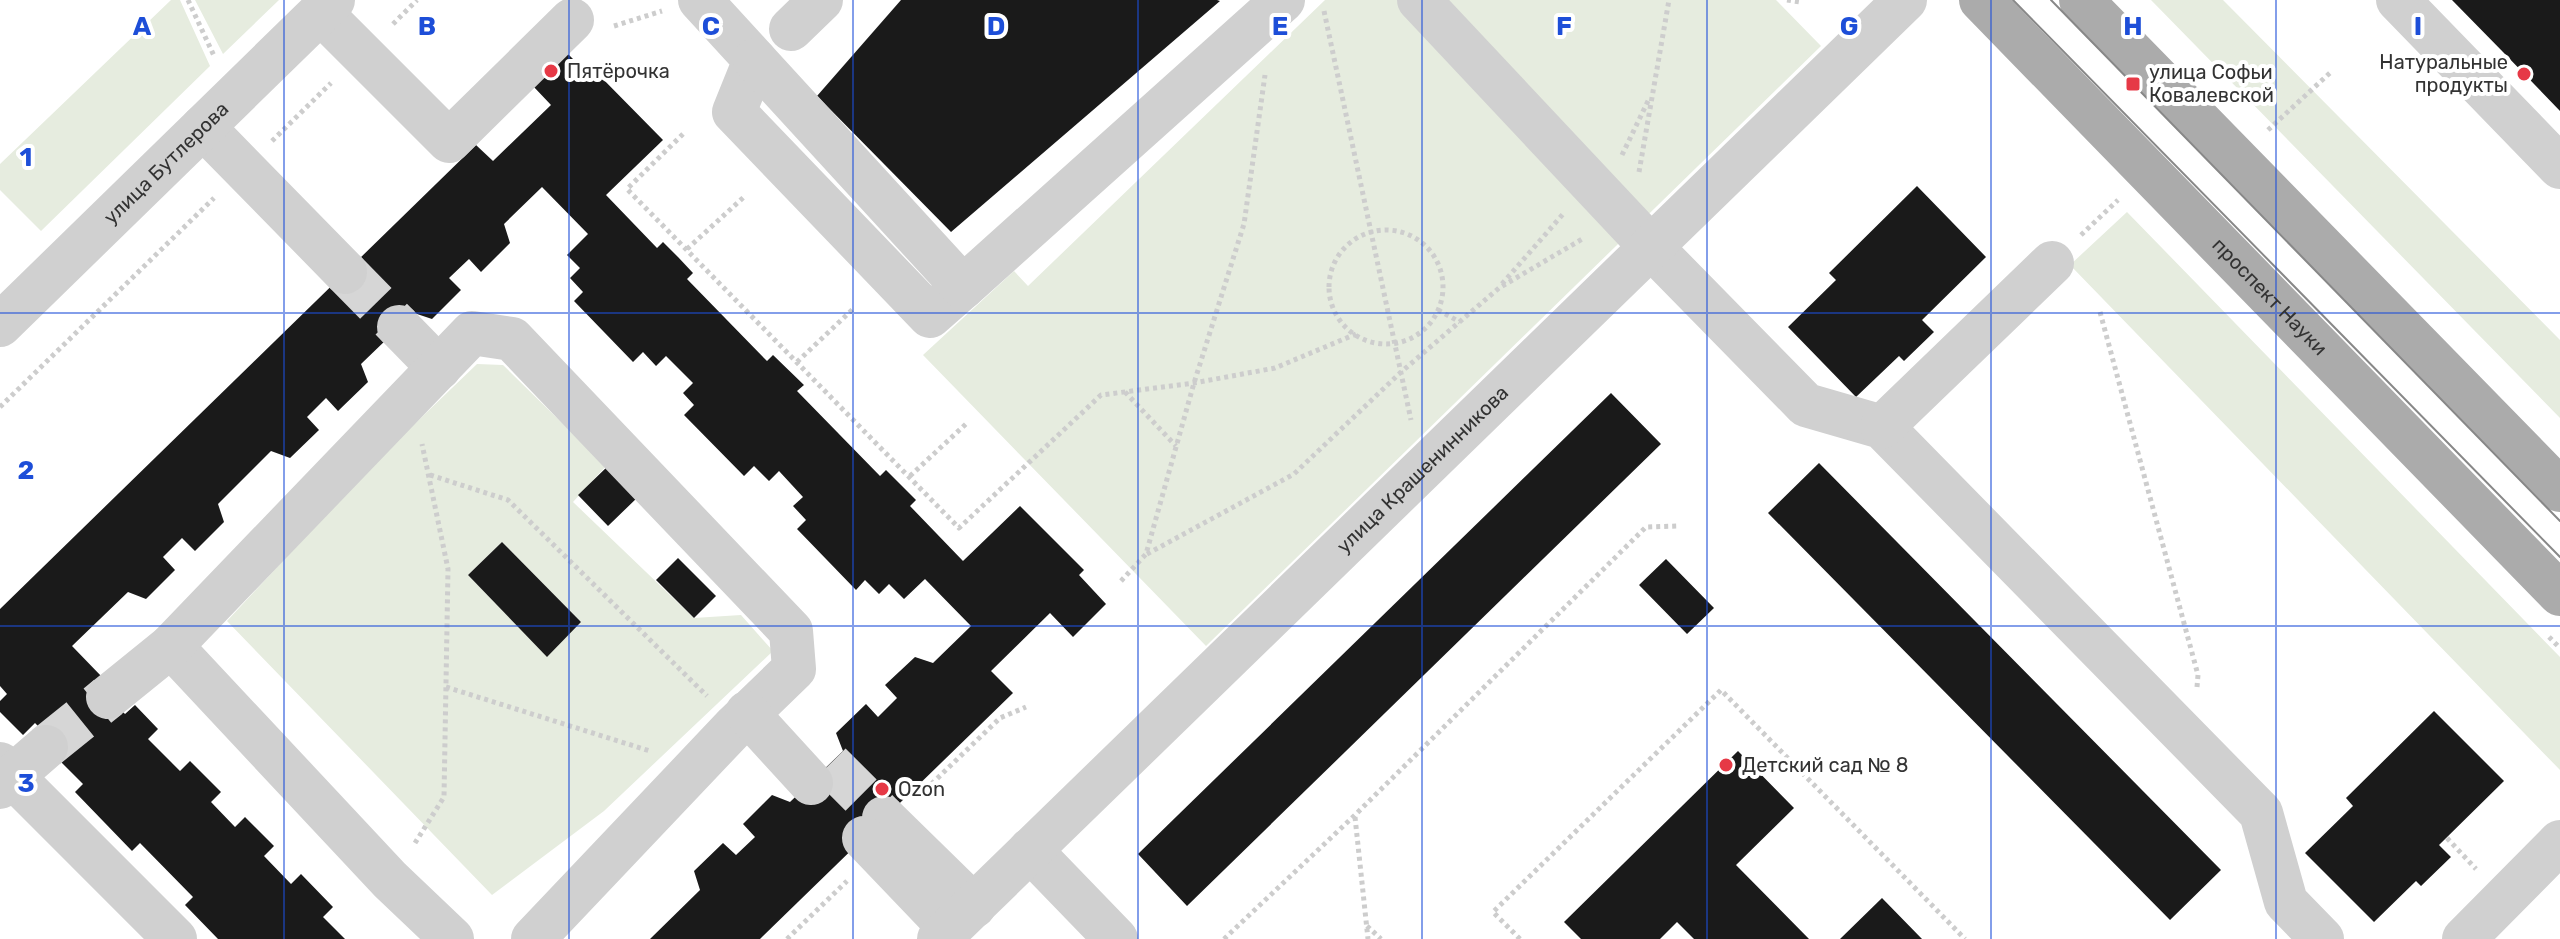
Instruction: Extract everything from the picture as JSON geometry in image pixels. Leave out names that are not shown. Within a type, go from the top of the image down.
[{"type":"main road","name":"проспект Науки","points":[[1981,0],[2560,594]]},
{"type":"main road","points":[[2081,0],[2560,490]]},
{"type":"street","points":[[1419,0],[1619,213],[1806,405],[1882,427],[2261,813],[2286,902],[2322,939]]},
{"type":"street","name":"улица Крашенинникова","points":[[954,924],[1423,468],[1619,213],[1905,0]]},
{"type":"street","points":[[2398,0],[2560,167]]},
{"type":"street","points":[[685,4],[755,60],[963,287],[1279,4]]},
{"type":"street","points":[[327,6],[361,54],[449,141],[586,25]]},
{"type":"street","name":"улица Бутлерова","points":[[0,325],[327,6]]},
{"type":"street","points":[[203,127],[345,272]]},
{"type":"street","points":[[1882,427],[2052,263]]},
{"type":"street","points":[[399,327],[439,368]]},
{"type":"street","points":[[108,697],[171,646],[472,333],[512,339],[791,631],[794,669],[749,712],[533,939]]},
{"type":"street","points":[[171,646],[390,880],[452,939]]},
{"type":"street","points":[[749,712],[820,773]]},
{"type":"street","points":[[46,747],[4,775],[175,939]]},
{"type":"street","points":[[879,833],[954,924]]},
{"type":"street","points":[[2464,939],[2560,842]]},
{"type":"street","points":[[1030,850],[1116,939]]},
{"type":"path","points":[[188,0],[217,63]]},
{"type":"path","points":[[0,407],[417,0]]},
{"type":"path","points":[[1322,0],[1393,342],[1423,468]]},
{"type":"path","points":[[1121,581],[1146,554],[1294,474],[1400,373],[1499,288],[1619,213],[1653,91],[1669,0]]},
{"type":"path","points":[[1787,0],[1800,2]]},
{"type":"path","points":[[586,25],[685,4]]},
{"type":"path","points":[[1146,554],[1194,383],[1244,224],[1279,4]]},
{"type":"path","points":[[2258,120],[2269,131],[2332,71]]},
{"type":"path","points":[[1499,288],[1619,213],[1653,91]]},
{"type":"path","points":[[683,134],[627,189],[959,528],[1101,395],[1194,383],[1275,368],[1356,334]]},
{"type":"path","points":[[687,249],[745,196]]},
{"type":"path","points":[[2052,263],[2121,197]]},
{"type":"path","points":[[1401,231],[1417,239],[1431,251],[1440,268],[1443,286],[1433,320],[1420,333],[1403,341],[1383,344],[1364,340],[1348,329],[1336,314],[1330,296],[1330,276],[1337,258],[1349,243],[1371,232],[1401,231]]},
{"type":"path","points":[[797,362],[854,308]]},
{"type":"path","points":[[1438,310],[1460,322]]},
{"type":"path","points":[[2100,312],[2198,675],[2192,743]]},
{"type":"path","points":[[1124,391],[1176,446]]},
{"type":"path","points":[[390,880],[444,797],[448,569],[430,475],[407,399]]},
{"type":"path","points":[[910,476],[967,423]]},
{"type":"path","points":[[430,475],[508,500],[749,712]]},
{"type":"path","points":[[1224,939],[1355,815],[1646,527],[1678,526]]},
{"type":"path","points":[[446,687],[697,766]]},
{"type":"path","points":[[1520,939],[1493,912],[1721,690],[1965,939]]},
{"type":"path","points":[[787,939],[879,833],[1000,718],[1026,707]]},
{"type":"path","points":[[1355,815],[1368,939]]},
{"type":"path","points":[[1367,925],[1381,939]]},
{"type":"shaded area","points":[[171,0],[180,0],[210,66],[41,231],[0,190],[0,164]]},
{"type":"shaded area","points":[[195,0],[279,0],[223,54]]},
{"type":"shaded area","points":[[1325,0],[1776,0],[1821,46],[1206,646],[923,355],[1014,271],[1028,286]]},
{"type":"shaded area","points":[[2151,0],[2223,0],[2560,340],[2560,418]]},
{"type":"shaded area","points":[[2127,212],[2560,657],[2560,770],[2070,265]]},
{"type":"shaded area","points":[[477,364],[503,365],[606,466],[573,502],[694,618],[741,615],[773,651],[604,811],[492,895],[227,621],[377,460]],"holes":[[[502,542],[581,622],[547,656],[468,575]]]},
{"type":"building","points":[[901,0],[1220,1],[951,232],[817,96]]},
{"type":"building","points":[[2452,0],[2560,0],[2560,111],[2503,52]]},
{"type":"building","points":[[567,53],[593,79],[598,74],[663,140],[606,195],[657,248],[663,242],[678,257],[693,273],[687,279],[767,361],[773,355],[804,385],[797,391],[880,476],[886,470],[916,500],[910,506],[963,561],[1020,506],[1084,570],[1079,575],[1106,604],[1073,637],[1050,613],[991,671],[1013,693],[760,939],[650,939],[700,890],[694,871],[723,843],[736,855],[755,837],[743,824],[772,795],[790,802],[843,751],[836,733],[866,704],[878,717],[897,698],[885,685],[915,657],[933,663],[971,626],[925,579],[904,599],[889,584],[879,594],[865,580],[856,590],[797,529],[806,520],[793,506],[803,497],[779,471],[769,481],[754,466],[744,476],[684,415],[694,405],[683,393],[693,383],[666,356],[656,366],[643,352],[633,362],[574,301],[583,292],[570,278],[580,268],[567,255],[588,234],[542,187],[504,224],[510,243],[481,272],[469,259],[449,278],[461,290],[432,319],[414,313],[361,364],[368,382],[338,411],[326,398],[307,417],[319,430],[290,458],[271,451],[218,504],[224,522],[195,551],[182,538],[163,557],[175,570],[146,599],[128,592],[72,646],[103,678],[108,697],[125,714],[135,705],[158,729],[148,739],[180,771],[190,761],[221,792],[211,802],[235,827],[245,817],[274,846],[264,856],[291,884],[301,874],[333,907],[323,917],[345,939],[218,939],[185,905],[193,897],[140,843],[132,851],[75,792],[83,784],[46,747],[46,734],[35,723],[23,735],[0,712],[0,701],[7,694],[0,686],[0,609],[476,145],[493,161],[551,105],[533,86]]},
{"type":"building","points":[[1917,186],[1986,257],[1922,320],[1934,332],[1904,361],[1899,356],[1856,397],[1788,327],[1836,280],[1829,273]]},
{"type":"building","points":[[1611,393],[1661,444],[1187,906],[1138,854]]},
{"type":"building","points":[[1819,463],[2221,870],[2170,920],[1768,513]]},
{"type":"building","points":[[609,465],[639,496],[608,526],[578,495]]},
{"type":"building","points":[[502,542],[581,622],[547,657],[468,575]]},
{"type":"building","points":[[678,558],[716,596],[694,618],[656,580]]},
{"type":"building","points":[[1666,559],[1714,608],[1687,634],[1639,585]]},
{"type":"building","points":[[2434,711],[2504,781],[2439,845],[2451,857],[2421,886],[2416,881],[2374,922],[2305,853],[2353,806],[2346,798]]},
{"type":"building","points":[[1738,751],[1794,808],[1736,865],[1809,939],[1694,939],[1677,922],[1660,939],[1581,939],[1564,922]]},
{"type":"building","points":[[1882,898],[1922,939],[1840,939]]},
{"type":"tunnel","points":[[345,272],[399,327]]},
{"type":"tunnel","points":[[46,747],[108,697]]},
{"type":"tunnel","points":[[830,764],[884,818]]},
{"type":"tram line","points":[[2013,0],[2560,557]]},
{"type":"tram line","points":[[2051,0],[2560,521]]},
{"type":"place","name":"Пятёрочка","points":[[551,71]]},
{"type":"place","name":"Натуральные продукты","points":[[2524,74]]},
{"type":"place","name":"улица Софьи Ковалевской","points":[[2133,84]]},
{"type":"place","name":"Детский сад № 8","points":[[1726,765]]},
{"type":"place","name":"Ozon","points":[[882,789]]}]
